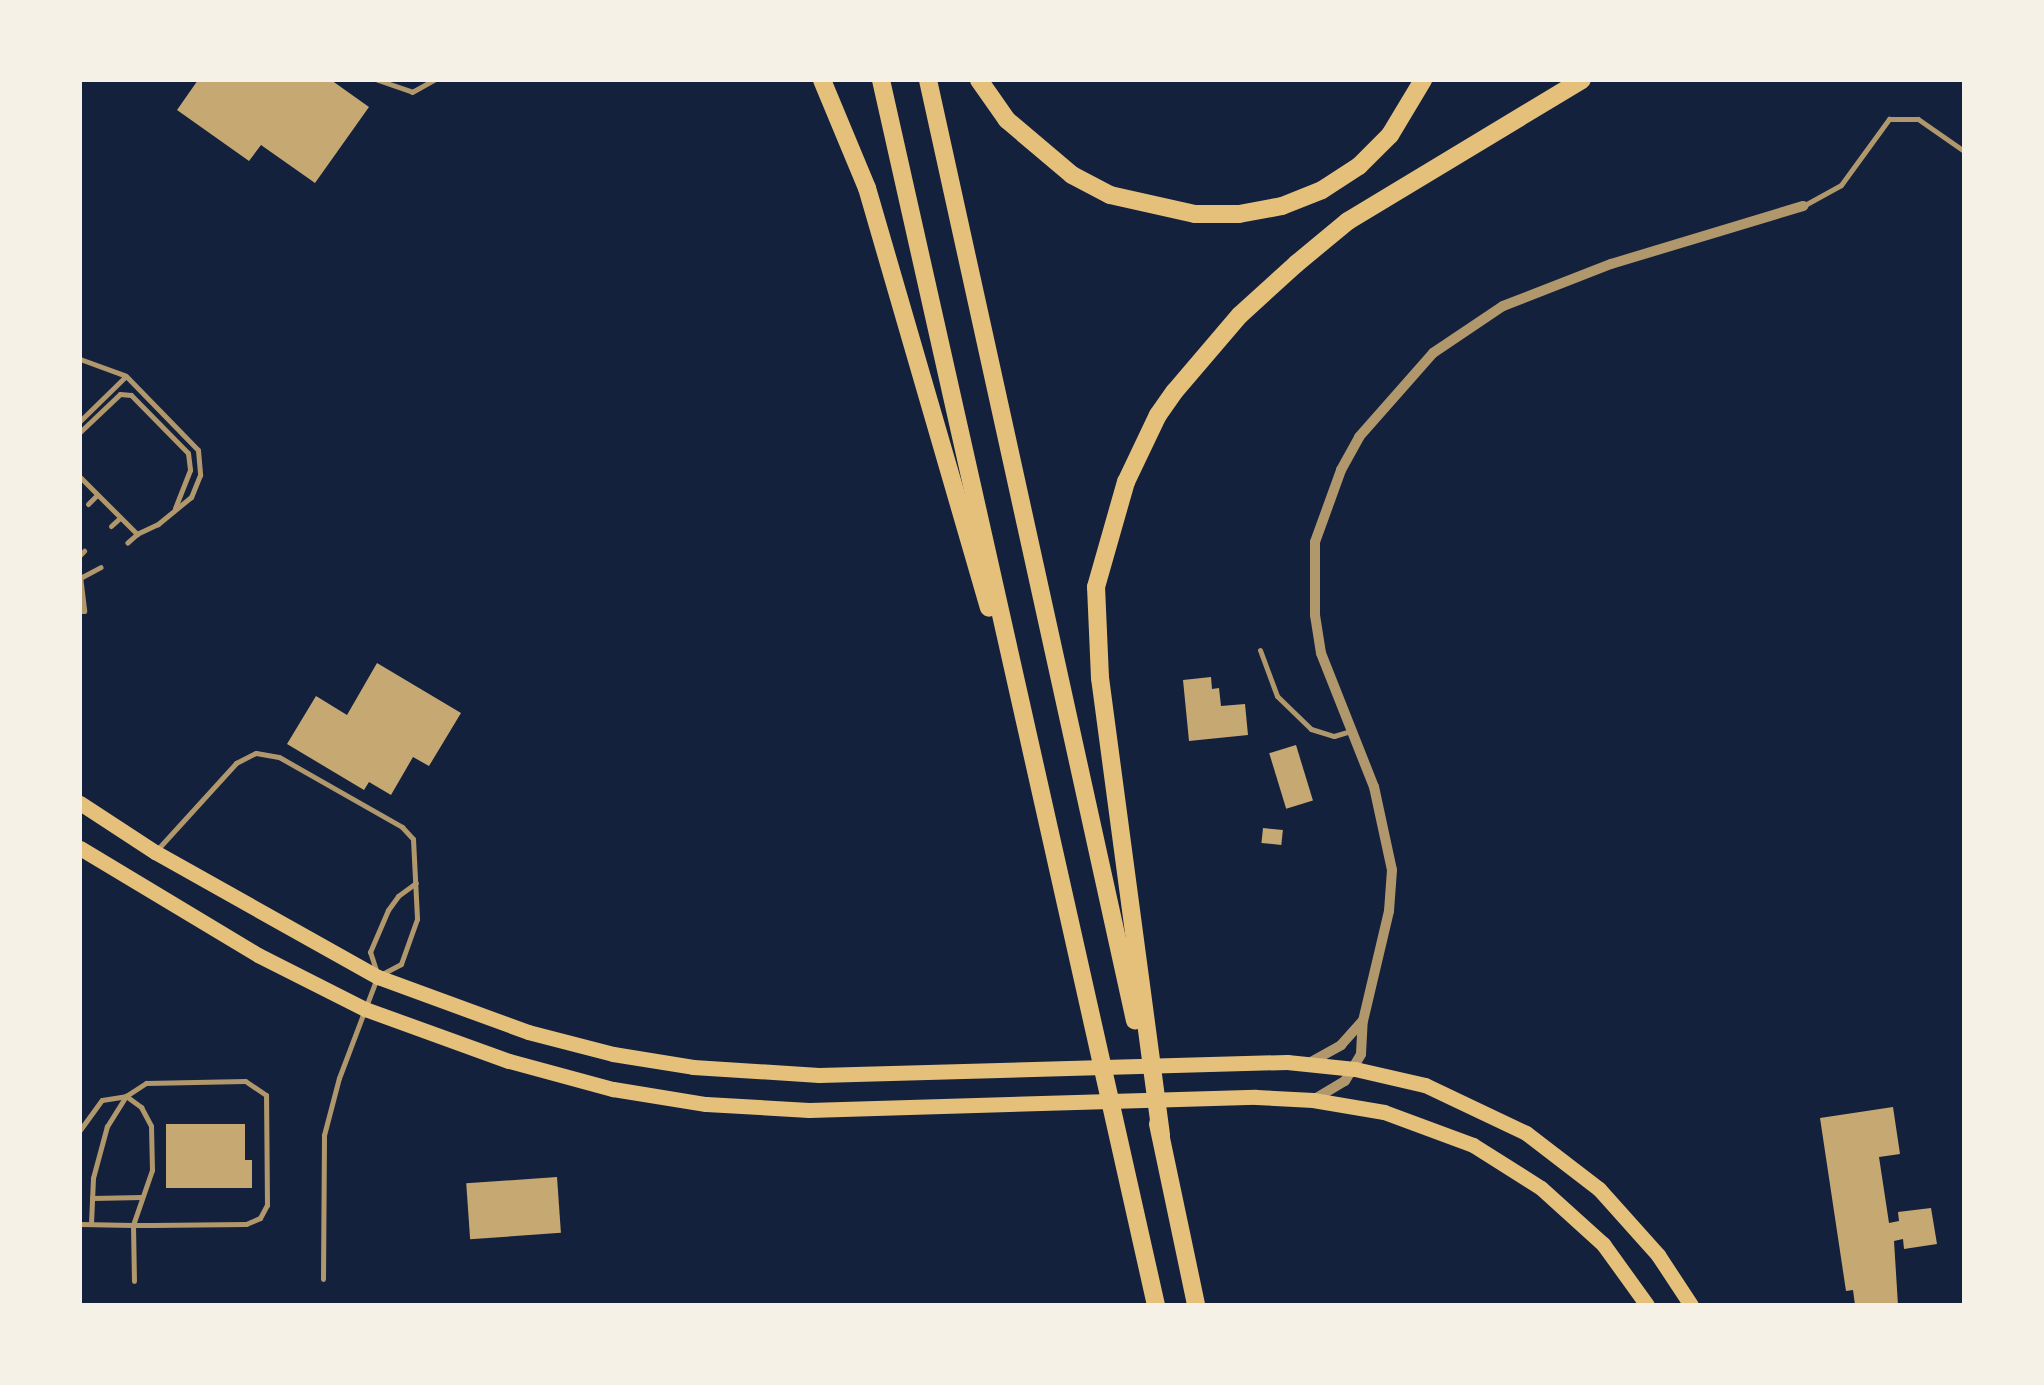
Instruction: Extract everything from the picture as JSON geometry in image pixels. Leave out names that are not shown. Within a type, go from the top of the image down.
[{"type":"highway","points":[[822,80],[878,226],[1040,788]]},
{"type":"highway","points":[[881,80],[1156,1305]]},
{"type":"highway","points":[[928,80],[1196,1305]]},
{"type":"highway","points":[[979,80],[1007,120],[1072,175],[1110,195],[1152,208],[1224,214],[1282,206],[1322,190],[1359,166],[1390,135],[1423,80]]},
{"type":"highway","points":[[1161,1134],[1100,678],[1096,587],[1126,482],[1158,415],[1176,391],[1240,315],[1296,264],[1348,220],[1582,80]]},
{"type":"main road","points":[[80,803],[156,852],[378,976],[528,1032],[693,1067],[819,1075],[1307,1064],[1355,1069],[1425,1085],[1526,1133],[1599,1189],[1632,1222],[1691,1305]]},
{"type":"main road","points":[[80,848],[258,956],[365,1009],[565,1079],[663,1098],[808,1110],[1219,1098],[1312,1100],[1384,1112],[1429,1125],[1507,1165],[1590,1230],[1647,1305]]},
{"type":"street","points":[[1312,1100],[1355,1069],[1389,910],[1392,870],[1374,786],[1320,653],[1313,573],[1315,542],[1341,470],[1379,410],[1433,353],[1482,318],[1523,296],[1610,264],[1804,206]]},
{"type":"street","points":[[1307,1064],[1341,1045],[1363,1022]]},
{"type":"lane","points":[[378,80],[412,92],[434,80]]},
{"type":"lane","points":[[1804,206],[1841,185],[1889,119],[1918,119],[1964,151]]},
{"type":"lane","points":[[80,360],[126,376],[198,450],[196,486],[191,497],[127,543]]},
{"type":"lane","points":[[80,420],[126,376]]},
{"type":"lane","points":[[80,432],[120,394],[131,395],[188,453],[190,470],[175,508]]},
{"type":"lane","points":[[80,477],[137,534]]},
{"type":"lane","points":[[88,504],[97,495]]},
{"type":"lane","points":[[111,526],[120,518]]},
{"type":"lane","points":[[80,611],[84,611],[81,577],[101,568]]},
{"type":"lane","points":[[1260,650],[1278,696],[1311,730],[1334,736],[1352,730]]},
{"type":"lane","points":[[156,852],[236,763],[256,754],[279,757],[402,827],[413,839],[417,919],[401,964],[378,976]]},
{"type":"lane","points":[[323,1278],[324,1134],[378,976],[370,952],[398,896],[416,883]]},
{"type":"lane","points":[[80,1130],[102,1100],[126,1096],[146,1083],[244,1081],[257,1085],[266,1095],[268,1205],[260,1218],[246,1224],[80,1224]]},
{"type":"lane","points":[[126,1096],[141,1107],[151,1126],[152,1170],[132,1225],[134,1281]]},
{"type":"lane","points":[[91,1224],[92,1198],[107,1126],[126,1096]]},
{"type":"lane","points":[[92,1198],[142,1196]]},
{"type":"building","points":[[198,80],[331,80],[369,107],[315,183],[261,145],[249,161],[177,110]]},
{"type":"building","points":[[377,663],[461,713],[429,766],[413,757],[391,795],[369,782],[364,790],[287,744],[316,696],[347,715]]},
{"type":"building","points":[[1211,677],[1212,689],[1219,688],[1221,706],[1245,704],[1248,735],[1189,741],[1183,680]]},
{"type":"building","points":[[1296,745],[1313,800],[1286,809],[1269,753]]},
{"type":"building","points":[[1263,828],[1283,830],[1281,845],[1261,843]]},
{"type":"building","points":[[1893,1107],[1900,1154],[1879,1157],[1889,1223],[1899,1221],[1898,1212],[1931,1208],[1937,1244],[1904,1249],[1903,1239],[1894,1241],[1898,1305],[1855,1305],[1853,1290],[1846,1291],[1820,1118]]},
{"type":"building","points":[[166,1124],[245,1124],[245,1160],[252,1160],[252,1188],[166,1188]]},
{"type":"building","points":[[557,1177],[561,1233],[470,1239],[466,1183]]}]
